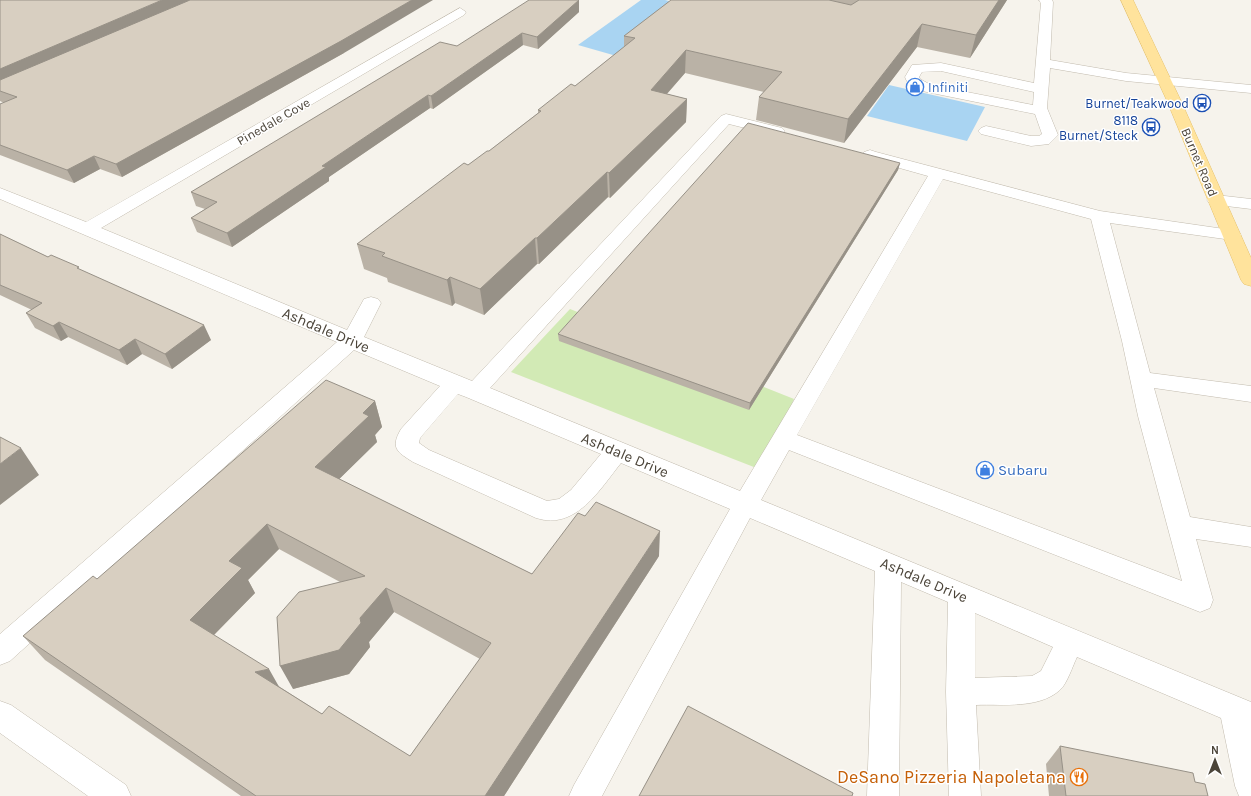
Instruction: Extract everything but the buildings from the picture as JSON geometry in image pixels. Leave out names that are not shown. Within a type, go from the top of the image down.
[{"type":"main road","name":"Burnet Road","points":[[1127,0],[1166,82],[1251,280]]},
{"type":"street","points":[[986,132],[1044,141],[1050,135],[1041,111],[1041,89],[1047,2],[1045,0]]},
{"type":"street","name":"Pinedale Cove","points":[[85,230],[460,12]]},
{"type":"street","points":[[1043,63],[1126,77],[1251,89]]},
{"type":"street","points":[[1041,89],[941,66],[917,68],[912,77],[914,82],[927,88],[1041,111]]},
{"type":"street","points":[[617,451],[580,497],[565,508],[545,511],[421,456],[407,447],[409,435],[464,388],[726,119],[794,136]]},
{"type":"street","points":[[855,151],[1099,216],[1232,235]]},
{"type":"street","points":[[585,796],[745,505],[938,173]]},
{"type":"street","name":"Ashdale Drive","points":[[0,193],[85,230],[1242,712]]},
{"type":"street","points":[[1216,200],[1251,204]]},
{"type":"street","points":[[783,439],[1200,600],[1149,416],[1141,379],[1099,216]]},
{"type":"street","points":[[0,652],[351,341],[371,303]]},
{"type":"street","points":[[1141,379],[1251,394]]},
{"type":"street","points":[[1180,526],[1251,537]]},
{"type":"street","points":[[883,796],[888,565]]},
{"type":"street","points":[[961,595],[961,692],[965,796]]},
{"type":"street","points":[[961,692],[1036,689],[1051,680],[1071,641]]},
{"type":"street","points":[[1242,712],[1251,786]]},
{"type":"street","points":[[0,715],[115,796]]},
{"type":"green space","points":[[570,309],[794,399],[764,471],[511,372]]},
{"type":"water","points":[[641,0],[665,0],[686,5],[620,57],[578,45]]},
{"type":"water","points":[[889,85],[985,107],[967,141],[867,116]]},
{"type":"place","name":"Infiniti","points":[[915,87]]},
{"type":"place","name":"Burnet/Teakwood","points":[[1202,103]]},
{"type":"place","name":"8118 Burnet/Steck","points":[[1151,127]]},
{"type":"place","name":"Subaru","points":[[985,470]]},
{"type":"place","name":"DeSano Pizzeria Napoletana","points":[[1079,777]]}]
